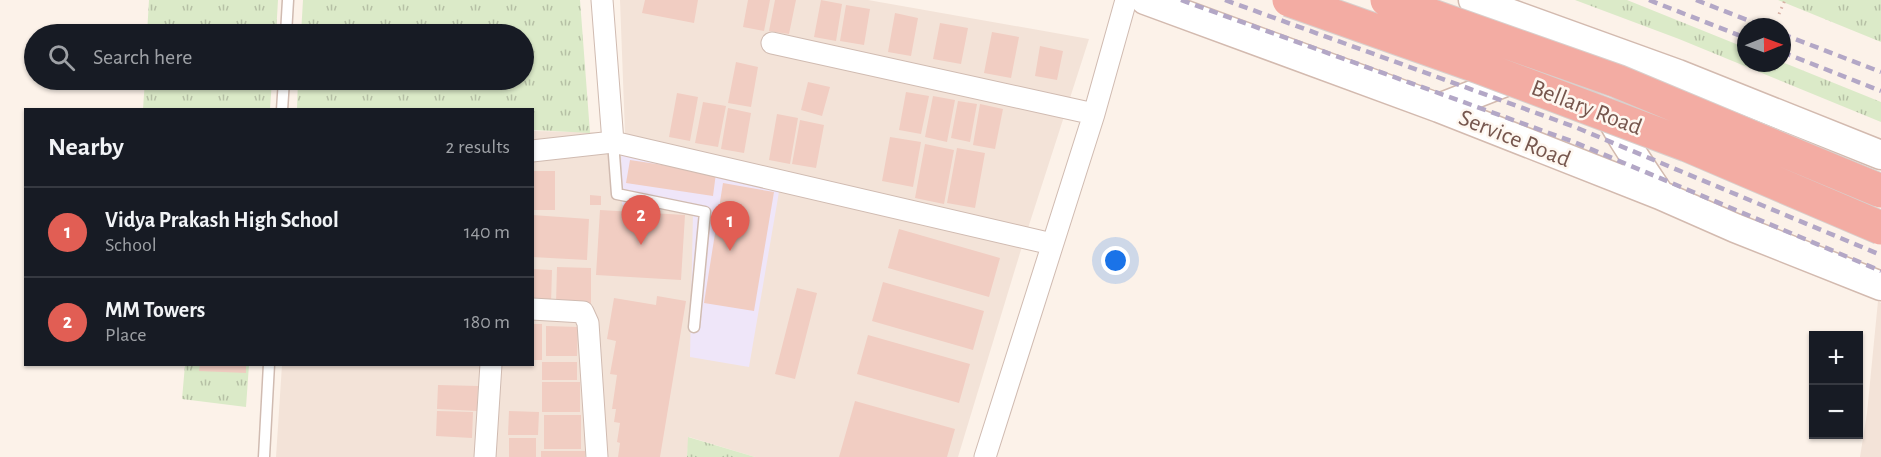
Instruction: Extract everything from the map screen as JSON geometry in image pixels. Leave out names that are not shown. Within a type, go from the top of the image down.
[{"type":"highway","name":"Bellary Road","points":[[1289,0],[1479,66],[1687,145],[1881,228]]},
{"type":"highway","name":"Bellary Road","points":[[1387,0],[1617,81],[1881,191]]},
{"type":"main road","name":"Service Road","points":[[1145,0],[1439,108],[1660,195],[1735,228],[1881,286]]},
{"type":"main road","points":[[1439,108],[1508,81],[1518,64],[1518,44],[1508,29],[1475,1]]},
{"type":"main road","points":[[1475,1],[1678,74],[1881,155]]},
{"type":"main road","points":[[1660,195],[1615,124],[1603,96],[1605,83],[1618,70],[1641,69],[1678,74]]},
{"type":"street","points":[[602,0],[613,142]]},
{"type":"street","points":[[985,457],[1094,114],[1126,0]]},
{"type":"street","points":[[772,43],[1094,114]]},
{"type":"street","points":[[534,151],[613,142],[1052,244]]},
{"type":"street","points":[[534,309],[583,312],[588,323],[597,457]]},
{"type":"street","points":[[485,457],[491,366]]},
{"type":"lane","points":[[287,24],[288,0]]},
{"type":"lane","points":[[282,108],[283,90]]},
{"type":"lane","points":[[613,142],[617,194],[705,212],[694,327]]},
{"type":"lane","points":[[264,457],[269,366]]},
{"type":"path","points":[[1779,15],[1785,0]]},
{"type":"shaded area","points":[[620,0],[868,0],[1089,39],[1020,253],[958,457],[755,457],[689,437],[687,457],[276,457],[282,366],[534,366],[534,131],[625,133]]},
{"type":"shaded area","points":[[621,150],[780,186],[749,367],[690,357],[693,213],[622,205]]},
{"type":"shaded area","points":[[1878,301],[1881,303],[1881,457],[1860,457],[1867,413]]},
{"type":"green space","points":[[149,0],[278,0],[277,24],[148,24]]},
{"type":"green space","points":[[303,0],[580,0],[590,133],[534,130],[534,108],[297,108],[298,90],[534,90],[534,24],[302,24]]},
{"type":"green space","points":[[1575,0],[1627,0],[1737,44],[1737,63]]},
{"type":"green space","points":[[1778,0],[1881,0],[1881,42]]},
{"type":"green space","points":[[1791,66],[1881,102],[1881,122],[1759,72],[1791,72]]},
{"type":"green space","points":[[144,90],[271,90],[270,108],[143,108]]},
{"type":"green space","points":[[185,366],[249,366],[246,407],[182,399]]},
{"type":"green space","points":[[688,437],[755,457],[687,457]]},
{"type":"building","points":[[645,0],[698,0],[694,23],[642,13]]},
{"type":"building","points":[[748,0],[770,0],[764,31],[743,27]]},
{"type":"building","points":[[775,0],[796,0],[789,34],[769,31]]},
{"type":"building","points":[[821,0],[842,4],[836,41],[814,37]]},
{"type":"building","points":[[846,5],[870,9],[864,45],[840,41]]},
{"type":"building","points":[[895,13],[918,18],[911,56],[888,52]]},
{"type":"building","points":[[940,23],[968,28],[961,64],[933,59]]},
{"type":"building","points":[[992,32],[1019,37],[1011,78],[984,73]]},
{"type":"building","points":[[1040,46],[1063,51],[1057,80],[1035,76]]},
{"type":"building","points":[[736,62],[758,67],[751,107],[728,103]]},
{"type":"building","points":[[808,82],[830,87],[822,116],[801,110]]},
{"type":"building","points":[[906,92],[929,96],[921,134],[899,130]]},
{"type":"building","points":[[677,93],[698,97],[690,141],[669,137]]},
{"type":"building","points":[[933,96],[955,100],[947,142],[925,137]]},
{"type":"building","points":[[958,101],[977,104],[970,142],[951,138]]},
{"type":"building","points":[[703,102],[726,106],[718,147],[695,143]]},
{"type":"building","points":[[980,104],[1003,109],[995,149],[973,145]]},
{"type":"building","points":[[728,108],[751,113],[744,153],[721,149]]},
{"type":"building","points":[[777,114],[798,118],[790,164],[769,160]]},
{"type":"building","points":[[800,120],[824,125],[816,168],[792,164]]},
{"type":"building","points":[[890,137],[921,142],[913,187],[882,181]]},
{"type":"building","points":[[925,144],[954,150],[944,204],[915,198]]},
{"type":"building","points":[[957,148],[985,153],[975,208],[947,203]]},
{"type":"building","points":[[630,160],[716,173],[713,196],[626,183]]},
{"type":"building","points":[[534,171],[555,171],[555,210],[534,210]]},
{"type":"building","points":[[723,183],[774,192],[754,311],[704,303]]},
{"type":"building","points":[[590,195],[601,196],[601,205],[590,205]]},
{"type":"building","points":[[600,210],[685,215],[681,280],[596,275]]},
{"type":"building","points":[[534,215],[589,219],[587,260],[534,257]]},
{"type":"building","points":[[899,229],[1000,258],[989,297],[888,268]]},
{"type":"building","points":[[557,267],[591,268],[591,305],[556,304]]},
{"type":"building","points":[[534,269],[552,270],[551,304],[534,303]]},
{"type":"building","points":[[883,282],[984,311],[973,350],[872,321]]},
{"type":"building","points":[[797,288],[817,293],[795,379],[775,374]]},
{"type":"building","points":[[657,296],[686,301],[660,457],[618,457],[620,443],[617,442],[620,423],[614,422],[616,409],[612,409],[617,375],[610,374],[616,341],[607,339],[614,298],[656,305]]},
{"type":"building","points":[[534,324],[542,324],[542,360],[534,360]]},
{"type":"building","points":[[546,326],[578,327],[577,356],[546,356]]},
{"type":"building","points":[[868,335],[970,364],[959,403],[857,374]]},
{"type":"building","points":[[542,362],[577,362],[577,380],[542,380]]},
{"type":"building","points":[[200,366],[246,366],[246,373],[199,371]]},
{"type":"building","points":[[542,382],[580,382],[580,412],[542,412]]},
{"type":"building","points":[[438,385],[478,386],[477,411],[437,409]]},
{"type":"building","points":[[855,401],[955,429],[947,457],[839,457]]},
{"type":"building","points":[[437,411],[473,412],[472,438],[436,436]]},
{"type":"building","points":[[509,411],[539,412],[538,435],[508,435]]},
{"type":"building","points":[[544,415],[581,415],[581,449],[544,449]]},
{"type":"building","points":[[509,438],[536,438],[536,457],[509,457]]},
{"type":"building","points":[[541,451],[585,451],[585,457],[541,457]]},
{"type":"railway","points":[[1181,0],[1574,142],[1881,271]]},
{"type":"railway","points":[[1225,0],[1575,127],[1881,255]]},
{"type":"railway","points":[[1649,0],[1737,34]]},
{"type":"railway","points":[[1696,0],[1742,18]]},
{"type":"railway","points":[[1791,37],[1881,72]]},
{"type":"railway","points":[[1791,56],[1881,91]]},
{"type":"place","name":"MM Towers","points":[[641,245]]},
{"type":"place","name":"Vidya Prakash High School","points":[[730,251]]}]
